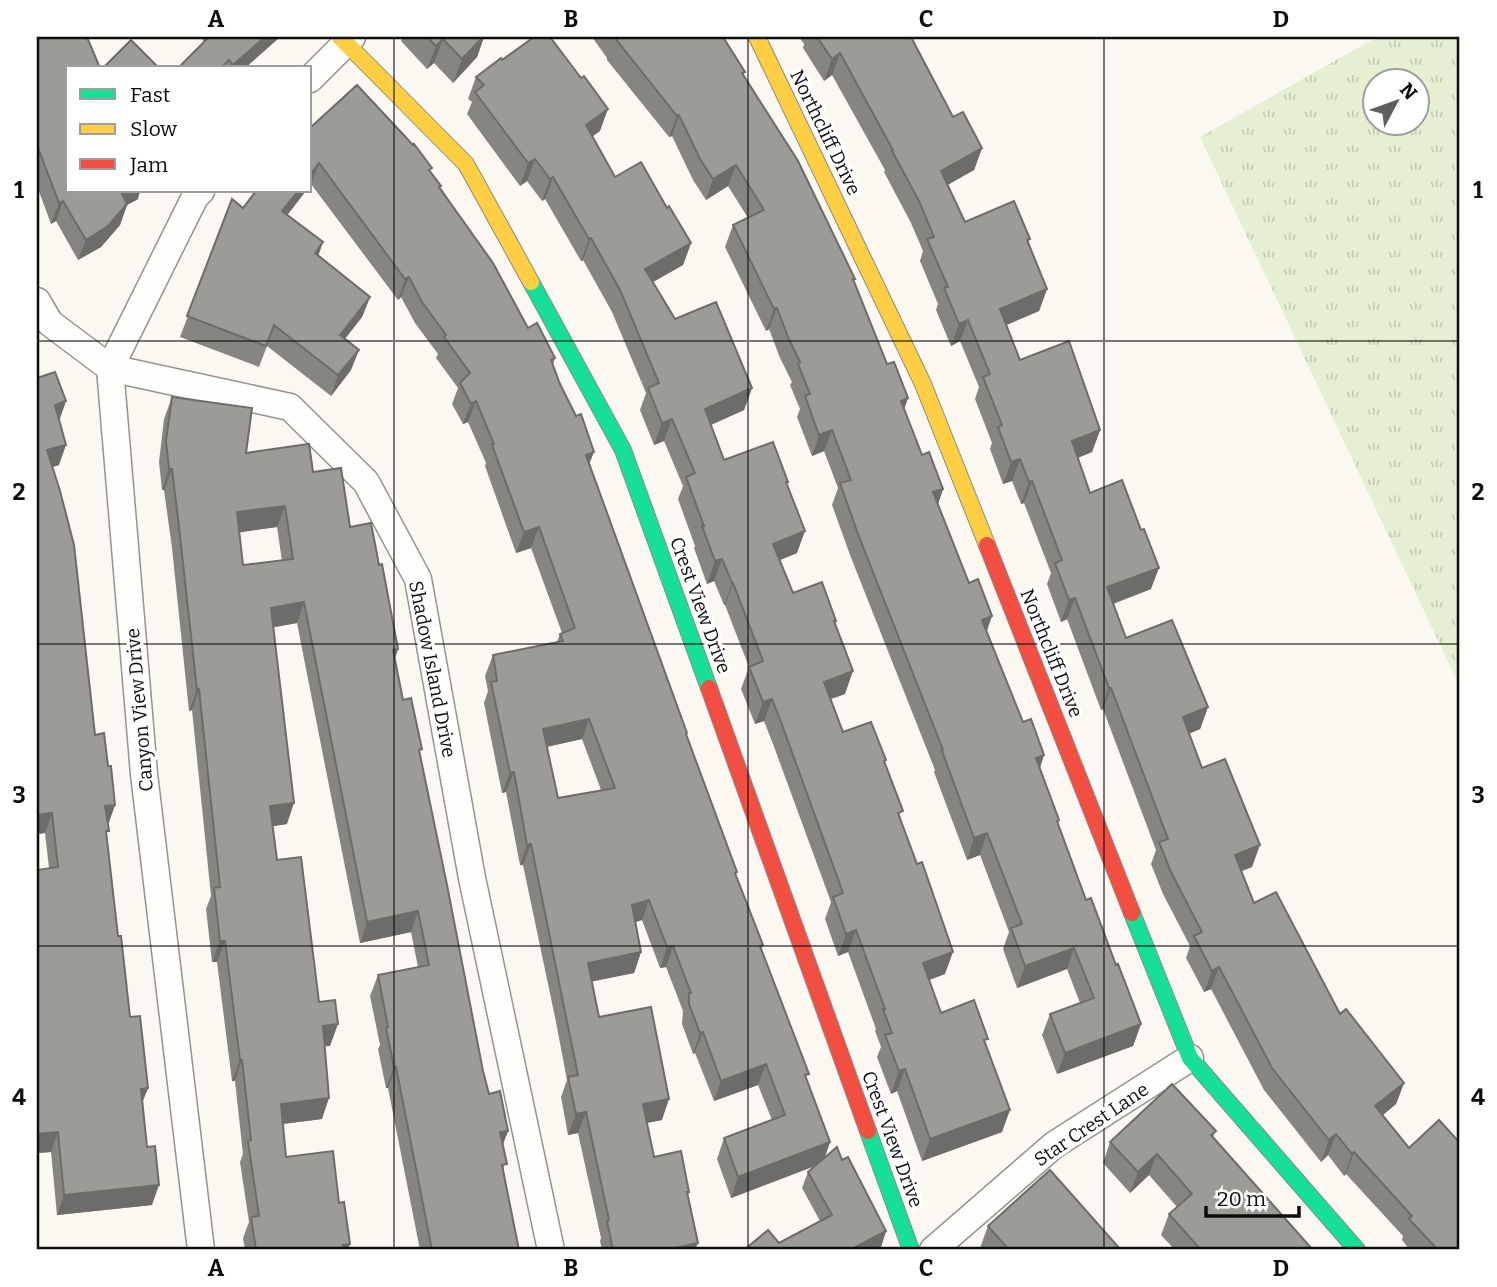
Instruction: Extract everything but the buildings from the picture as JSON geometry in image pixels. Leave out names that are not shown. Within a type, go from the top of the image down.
[{"type":"street","name":"Northcliff Drive","points":[[757,37],[923,384],[1189,1058],[1357,1250]]},
{"type":"street","points":[[312,77],[346,39]]},
{"type":"street","name":"Crest View Drive","points":[[346,39],[466,164],[623,450],[911,1250]]},
{"type":"street","points":[[110,368],[195,197],[200,192]]},
{"type":"street","name":"Shadow Island Drive","points":[[37,301],[50,323],[110,368],[290,407],[366,482],[418,579],[472,878],[551,1250]]},
{"type":"street","name":"Canyon View Drive","points":[[110,368],[144,774],[201,1250]]},
{"type":"street","name":"Star Crest Lane","points":[[933,1250],[1054,1145],[1189,1058]]},
{"type":"green space","points":[[1377,37],[1460,37],[1460,687],[1200,137]]},
{"type":"traffic: fast","points":[[531,282],[623,450],[709,688]]},
{"type":"traffic: fast","points":[[1132,913],[1190,1058],[1357,1250]]},
{"type":"traffic: fast","points":[[868,1131],[911,1250]]},
{"type":"traffic: slow","points":[[340,37],[466,164],[531,282]]},
{"type":"traffic: slow","points":[[757,37],[923,384],[987,545]]},
{"type":"traffic: jam","points":[[987,545],[1132,913]]},
{"type":"traffic: jam","points":[[709,688],[868,1131]]}]
